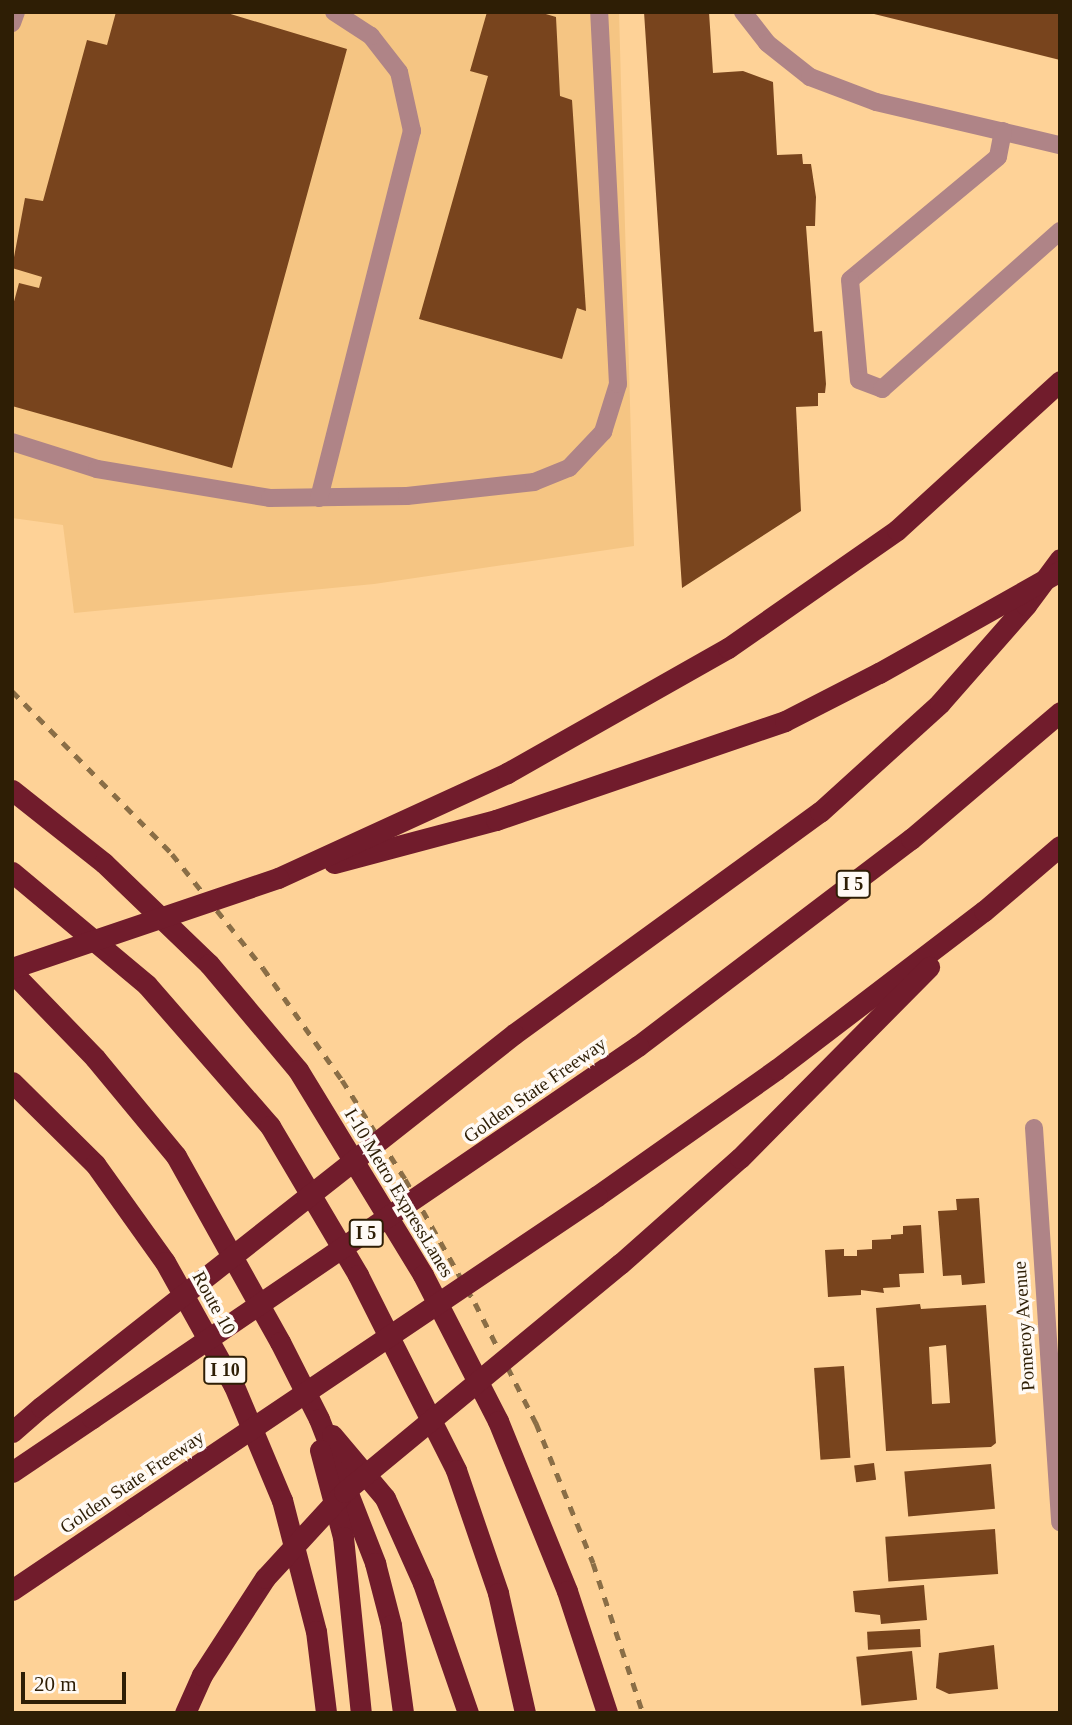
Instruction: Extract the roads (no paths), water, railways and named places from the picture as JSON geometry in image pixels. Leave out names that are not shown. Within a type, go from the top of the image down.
[{"type":"highway","points":[[278,878],[507,773],[728,648],[897,530],[1060,381]]},
{"type":"highway","points":[[12,1432],[514,1034],[820,812],[940,703],[1026,605],[1060,559]]},
{"type":"highway","points":[[403,1713],[391,1625],[375,1563],[319,1419],[280,1342],[176,1156],[95,1058],[12,970],[278,878],[496,820],[785,721],[880,673],[1060,571]]},
{"type":"highway","name":"Golden State Freeway","points":[[12,1472],[638,1046],[901,847],[1060,712]]},
{"type":"highway","name":"I-10 Metro ExpressLanes","points":[[12,790],[104,863],[200,954],[298,1070],[423,1275],[498,1421],[567,1591],[607,1713]]},
{"type":"highway","name":"Golden State Freeway","points":[[12,1590],[597,1196],[777,1069],[985,911],[1060,846]]},
{"type":"highway","points":[[12,872],[147,985],[270,1126],[358,1275],[456,1470],[498,1593],[525,1713]]},
{"type":"highway","points":[[184,1713],[202,1675],[265,1578],[336,1500],[620,1264],[740,1158],[985,911]]},
{"type":"highway","name":"Route 10","points":[[12,1082],[95,1164],[165,1262],[234,1386],[282,1500],[316,1631],[326,1713]]},
{"type":"highway","points":[[280,1342],[317,1438],[343,1537],[361,1713]]},
{"type":"highway","points":[[319,1419],[385,1498],[423,1583],[468,1713]]},
{"type":"street","points":[[12,23],[16,12]]},
{"type":"street","points":[[319,498],[412,131],[399,72],[371,36],[334,12]]},
{"type":"street","points":[[12,442],[97,469],[270,498],[407,496],[534,482],[569,468],[603,432],[618,384],[599,12]]},
{"type":"street","points":[[743,12],[767,43],[810,77],[876,102],[1060,145]]},
{"type":"street","points":[[1003,131],[998,157],[850,280],[859,380],[882,389],[1060,231]]},
{"type":"street","name":"Pomeroy Avenue","points":[[1034,1128],[1052,1328],[1060,1522]]},
{"type":"railway","points":[[12,691],[172,854],[263,968],[342,1080],[405,1179],[475,1303],[536,1423],[593,1563],[643,1713]]}]
